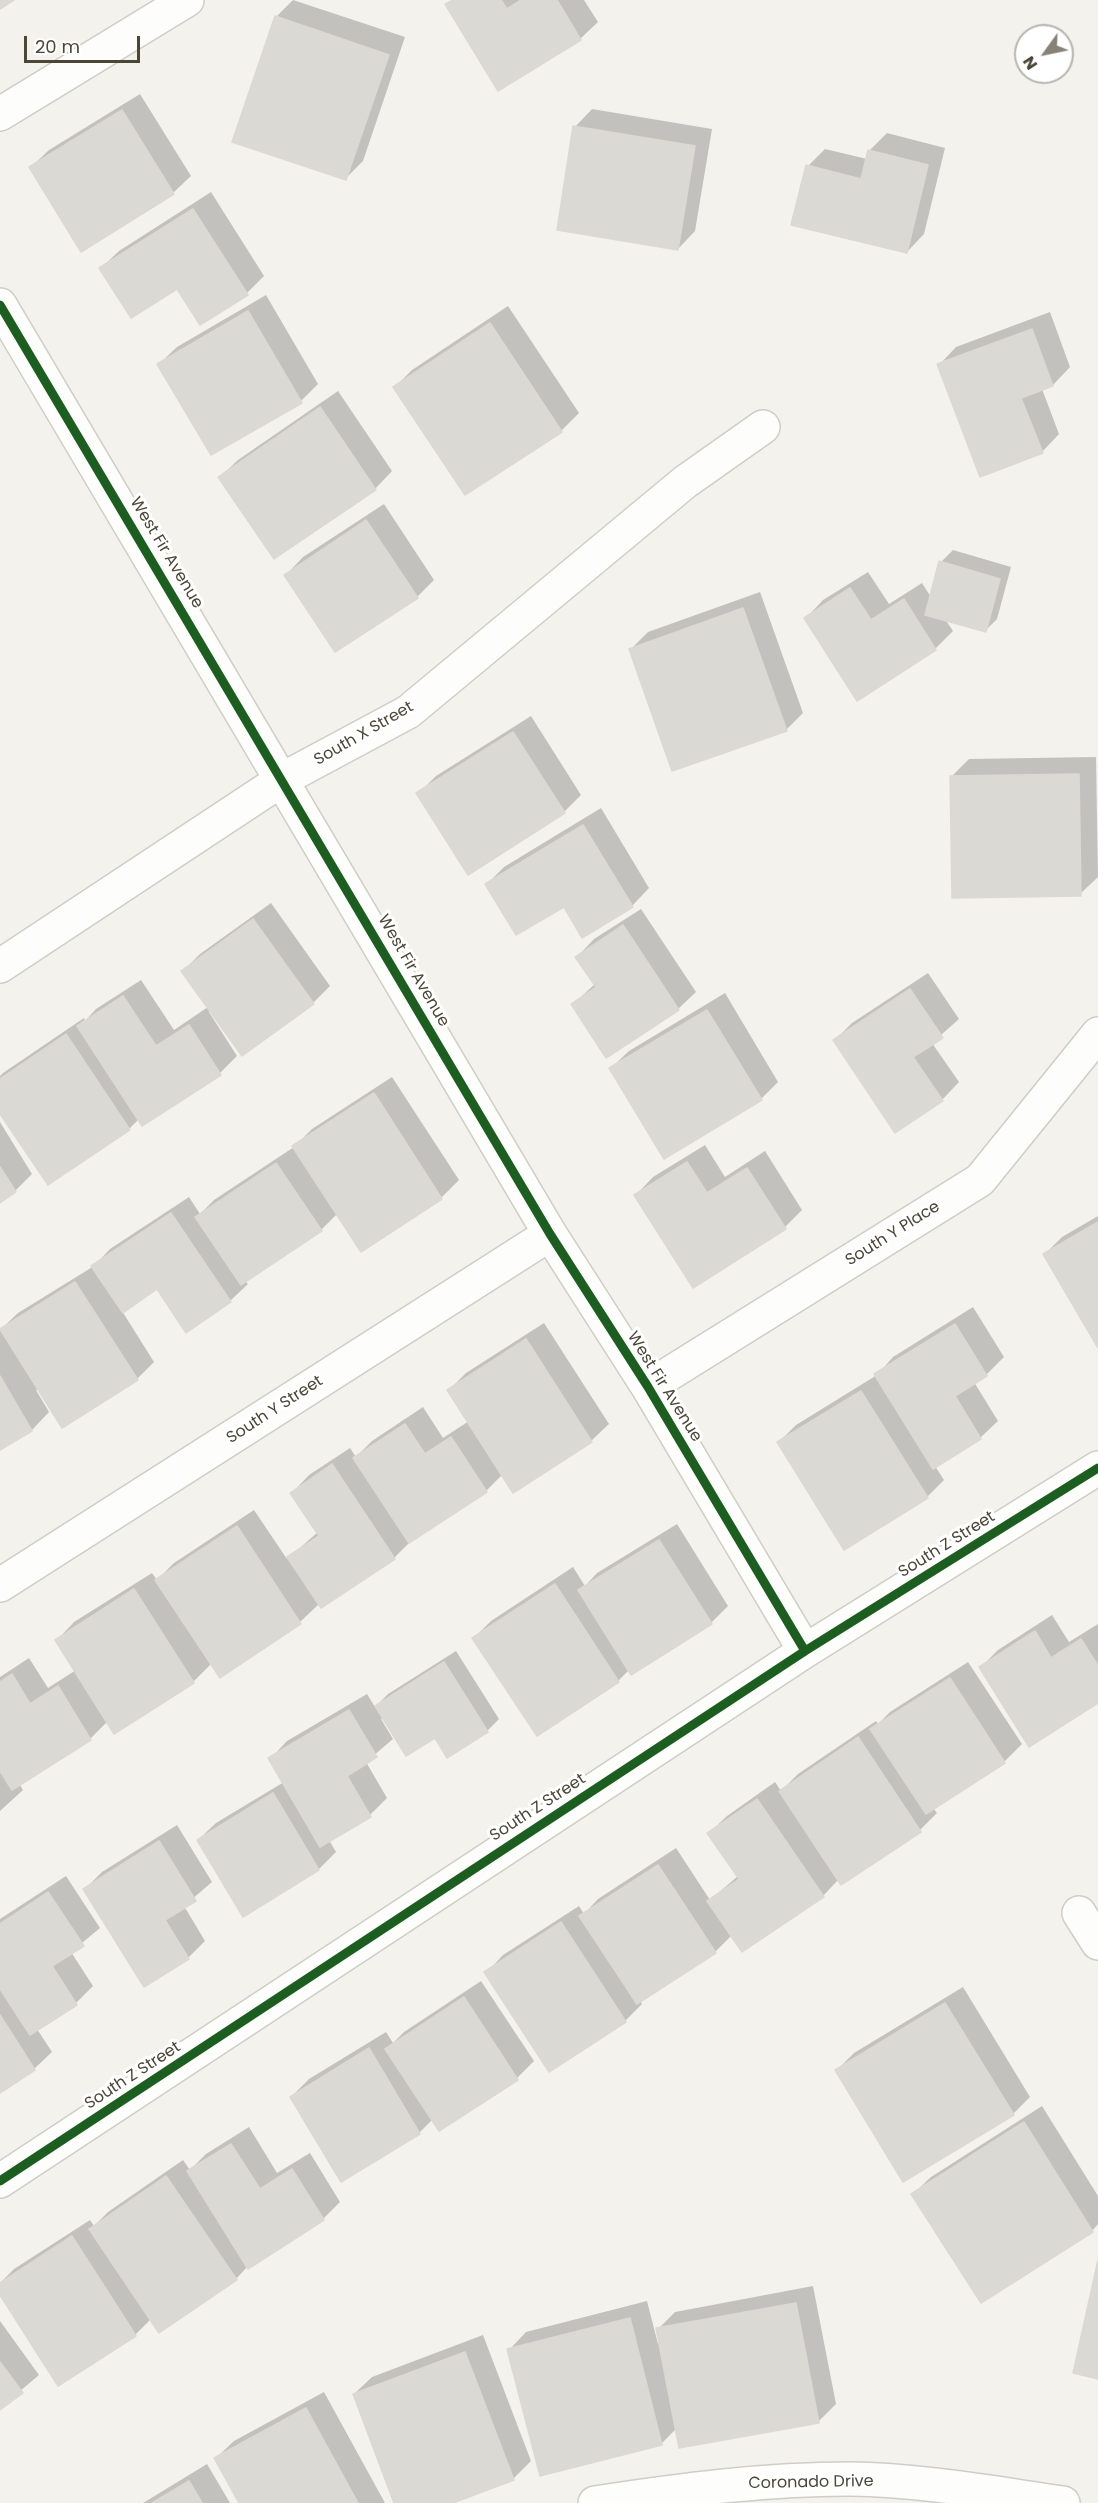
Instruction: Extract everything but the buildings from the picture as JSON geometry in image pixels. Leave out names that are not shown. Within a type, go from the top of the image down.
[{"type":"street","points":[[0,114],[187,0]]},
{"type":"street","name":"West Fir Avenue","points":[[0,305],[283,779],[550,1234],[648,1387],[805,1651]]},
{"type":"street","name":"South X Street","points":[[0,966],[283,779],[408,712],[685,483],[764,427]]},
{"type":"street","name":"South Y Place","points":[[648,1387],[980,1180],[1098,1034]]},
{"type":"street","name":"South Y Street","points":[[0,1585],[550,1234]]},
{"type":"street","name":"South Z Street","points":[[0,2181],[805,1651],[1098,1468]]},
{"type":"street","points":[[1079,1913],[1098,1942]]},
{"type":"street","name":"Coronado Drive","points":[[595,2503],[719,2485],[851,2479],[952,2495],[1063,2503]]},
{"type":"cycle path","points":[[0,305],[550,1234],[648,1387],[805,1651]]},
{"type":"cycle path","points":[[0,2181],[805,1651],[1098,1468]]}]
